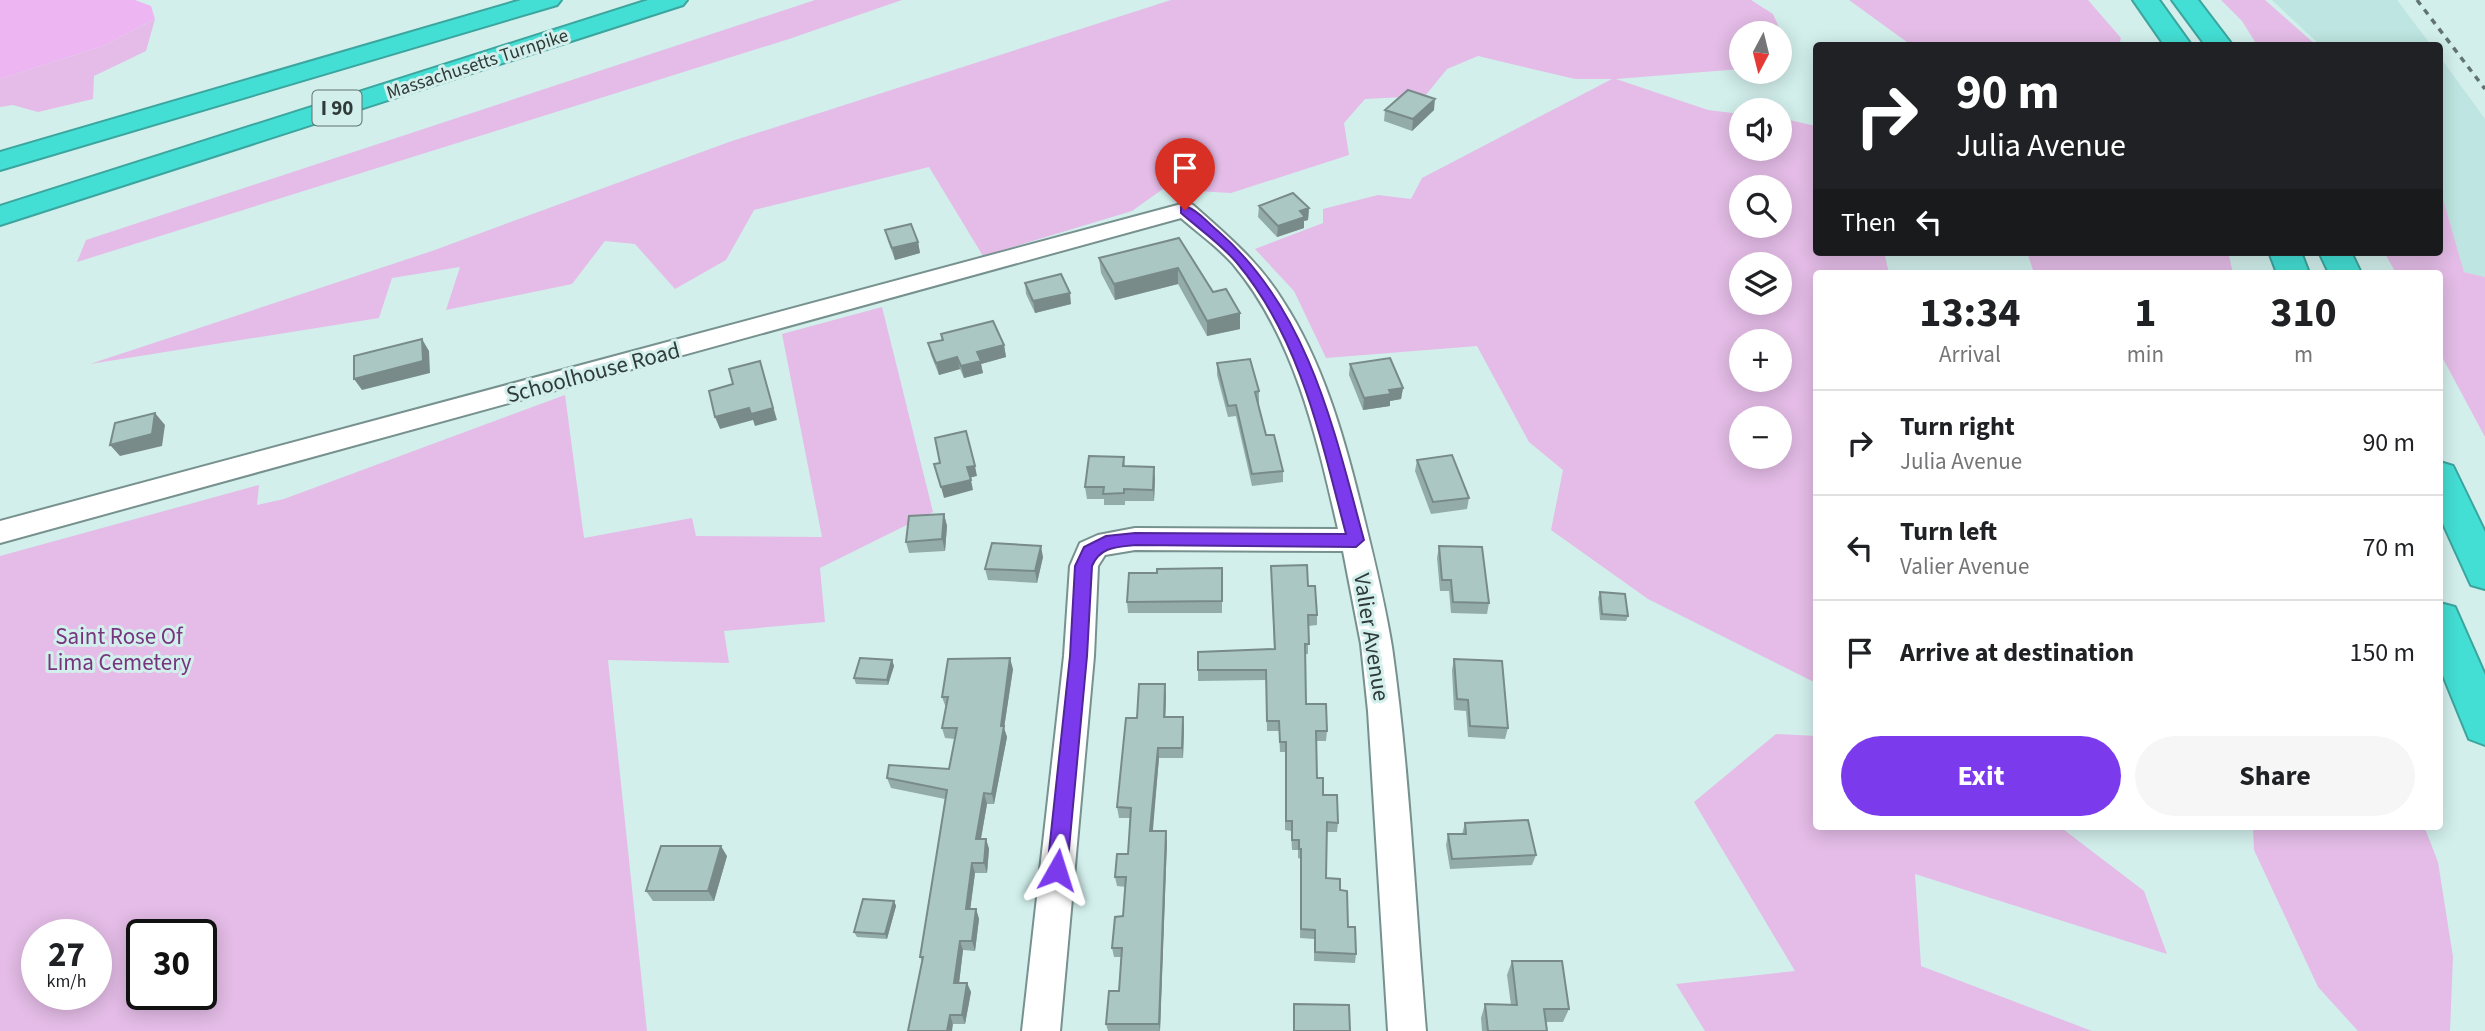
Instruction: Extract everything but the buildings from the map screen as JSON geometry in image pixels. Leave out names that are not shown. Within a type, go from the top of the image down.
[{"type":"highway","name":"Massachusetts Turnpike","points":[[0,161],[548,0]]},
{"type":"highway","name":"Massachusetts Turnpike","points":[[0,216],[674,0]]},
{"type":"highway","points":[[2146,0],[2176,42]]},
{"type":"highway","points":[[2185,0],[2217,42]]},
{"type":"highway","points":[[2443,483],[2485,574]]},
{"type":"highway","points":[[2443,627],[2485,726]]},
{"type":"street","name":"Schoolhouse Road","points":[[0,532],[1185,210]]},
{"type":"street","name":"Valier Avenue","points":[[1185,210],[1240,258],[1265,290],[1289,330],[1321,411],[1356,540],[1376,644],[1384,711],[1407,1031]]},
{"type":"street","points":[[1041,1031],[1077,669],[1084,566],[1090,551],[1106,542],[1135,539],[1356,540]]},
{"type":"shaded area","points":[[0,0],[135,0],[151,6],[155,19],[103,46],[0,79]]},
{"type":"shaded area","points":[[2272,0],[2397,0],[2429,42],[2317,42]]},
{"type":"shaded area","points":[[2443,61],[2485,119],[2485,277],[2464,272],[2443,198]]},
{"type":"green space","points":[[815,0],[902,0],[789,39],[77,262],[86,240]]},
{"type":"green space","points":[[1171,0],[1751,0],[1773,14],[1776,21],[1729,21],[1729,70],[1616,79],[1708,110],[1729,113],[1729,161],[1792,161],[1792,121],[1813,125],[1813,256],[1885,256],[1888,270],[1813,270],[1813,682],[1648,599],[1551,530],[1563,470],[1529,442],[1477,346],[1326,358],[1294,291],[1255,249],[1323,223],[1323,209],[1378,195],[1411,199],[1422,178],[1612,79],[1575,79],[1478,56],[1447,69],[1425,96],[1365,99],[1344,123],[1349,155],[1231,193],[1163,189],[1132,211],[983,256],[929,167],[754,210],[726,260],[675,289],[635,244],[605,241],[572,284],[446,310],[460,267],[392,278],[379,318],[90,364],[432,251],[729,142]]},
{"type":"green space","points":[[1849,0],[2088,0],[2121,38],[2120,42],[1907,42]]},
{"type":"green space","points":[[2221,0],[2265,0],[2313,42],[2255,42],[2242,21]]},
{"type":"green space","points":[[155,19],[146,51],[94,76],[93,99],[38,112],[13,105],[0,107],[0,79],[103,46]]},
{"type":"green space","points":[[2443,198],[2464,272],[2485,277],[2485,437],[2443,359],[2443,270],[2394,270],[2386,256],[2443,256]]},
{"type":"green space","points":[[2028,256],[2229,256],[2232,270],[2033,270]]},
{"type":"green space","name":"Saint Rose Of Lima Cemetery","points":[[882,307],[933,512],[820,568],[825,622],[724,631],[729,663],[608,660],[647,1031],[0,1031],[0,556],[259,485],[257,505],[284,499],[565,395],[584,538],[692,518],[696,536],[822,537],[782,334]]},
{"type":"green space","points":[[1776,734],[1813,736],[1813,830],[2064,830],[2144,891],[2167,954],[1915,874],[1921,966],[2092,1031],[1705,1031],[1676,984],[1795,971],[1694,802]]},
{"type":"green space","points":[[2253,830],[2426,830],[2438,862],[2453,957],[2450,1031],[2358,1031],[2318,987],[2254,850]]},
{"type":"railway","points":[[2417,0],[2485,89]]},
{"type":"route","points":[[1057,870],[1079,656],[1084,566],[1090,551],[1106,542],[1135,539],[1356,540],[1321,411],[1289,330],[1265,290],[1240,258],[1185,210]]}]
